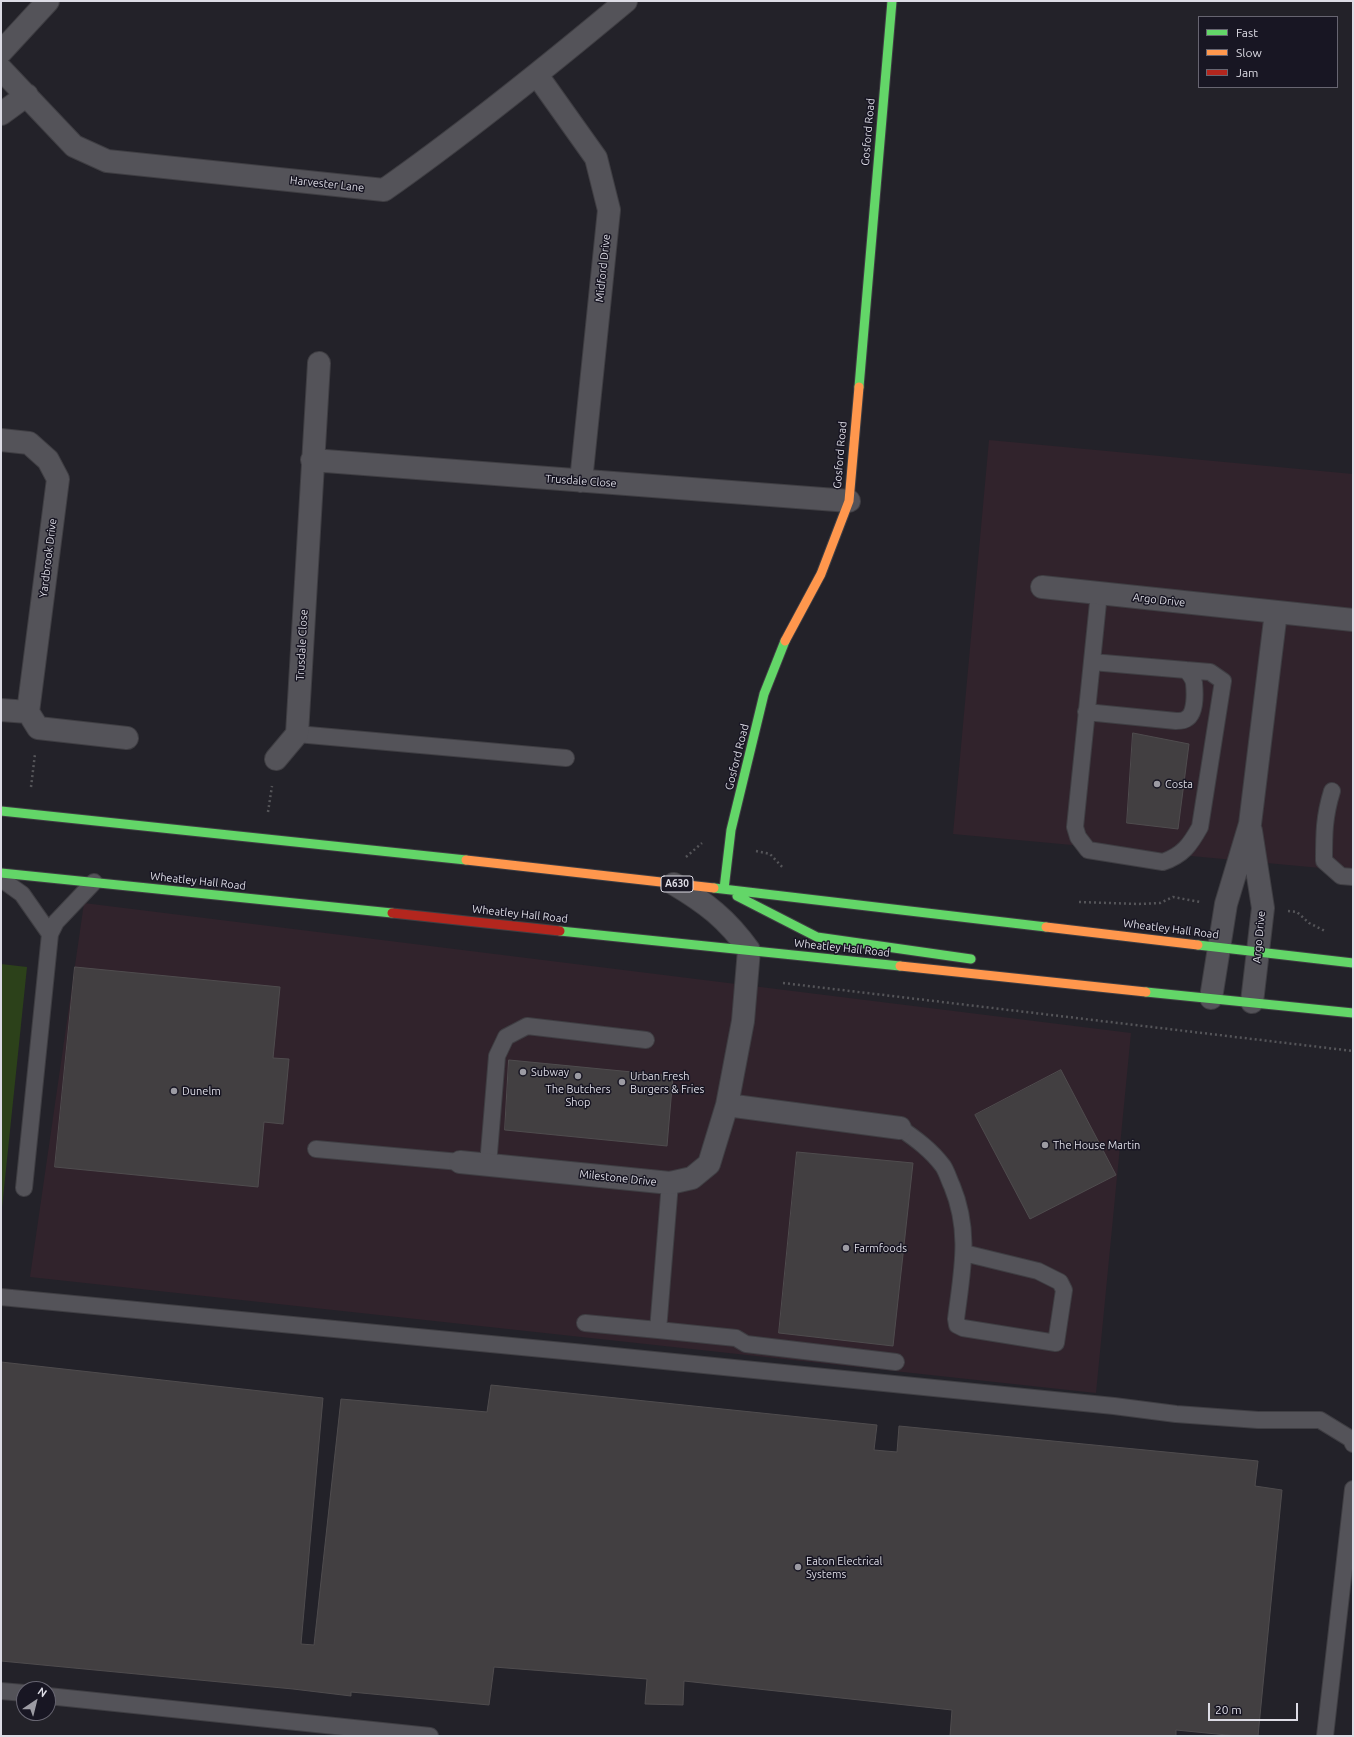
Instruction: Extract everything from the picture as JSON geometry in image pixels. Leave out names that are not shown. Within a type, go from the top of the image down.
[{"type":"main road","name":"Gosford Road","points":[[724,889],[731,830],[764,694],[785,642],[821,574],[849,501],[892,1]]},
{"type":"main road","name":"Wheatley Hall Road","points":[[1,811],[506,864],[1353,963]]},
{"type":"main road","name":"Wheatley Hall Road","points":[[1,873],[1353,1013]]},
{"type":"main road","name":"Wheatley Hall Road","points":[[724,889],[817,937],[977,959]]},
{"type":"main road","name":"Wheatley Hall Road","points":[[1012,968],[1036,980]]},
{"type":"street","points":[[1,52],[48,1]]},
{"type":"street","name":"Harvester Lane","points":[[1,68],[74,146],[107,161],[384,190],[436,154],[537,75],[626,1]]},
{"type":"street","name":"Midford Drive","points":[[537,75],[596,158],[609,210],[582,481]]},
{"type":"street","points":[[1,114],[27,96]]},
{"type":"street","name":"Trusdale Close","points":[[297,734],[312,460],[319,362]]},
{"type":"street","name":"Yardbrook Drive","points":[[1,440],[29,443],[48,460],[58,479],[33,720]]},
{"type":"street","name":"Trusdale Close","points":[[312,460],[849,501]]},
{"type":"street","name":"Argo Drive","points":[[1042,587],[1353,620]]},
{"type":"street","name":"Argo Drive","points":[[1211,998],[1226,904],[1250,824],[1276,612]]},
{"type":"street","points":[[1,710],[33,720],[127,738]]},
{"type":"street","points":[[276,759],[297,734]]},
{"type":"street","name":"Argo Drive","points":[[1250,824],[1262,908],[1252,1002]]},
{"type":"street","points":[[674,884],[700,899],[733,928],[749,950]]},
{"type":"street","name":"Milestone Drive","points":[[460,1162],[670,1183],[692,1178],[709,1164],[727,1105],[743,1020],[749,950]]},
{"type":"street","points":[[727,1105],[900,1128]]},
{"type":"lane","points":[[1092,662],[1210,672],[1222,681],[1200,827],[1189,846],[1175,858],[1164,862],[1088,850],[1078,837],[1075,827],[1099,593]]},
{"type":"lane","points":[[1086,712],[1176,721],[1186,720],[1192,714],[1194,683],[1186,670]]},
{"type":"lane","points":[[297,734],[566,758]]},
{"type":"lane","points":[[1332,791],[1323,828],[1324,861],[1341,876],[1353,877]]},
{"type":"lane","points":[[1,879],[22,894],[50,934]]},
{"type":"lane","points":[[24,1188],[50,934],[56,922],[94,882]]},
{"type":"lane","points":[[488,1165],[497,1056],[506,1037],[527,1026],[646,1040]]},
{"type":"lane","points":[[900,1128],[924,1145],[944,1168],[958,1200],[964,1228],[964,1252],[956,1319],[957,1325],[963,1328],[1056,1343],[1064,1290],[1060,1282],[1038,1271],[964,1252]]},
{"type":"lane","points":[[316,1149],[460,1162]]},
{"type":"lane","points":[[658,1330],[670,1183]]},
{"type":"lane","points":[[1,1297],[558,1350],[1106,1405],[1176,1414],[1258,1420],[1320,1420],[1351,1439],[1353,1444]]},
{"type":"lane","points":[[585,1324],[736,1338],[746,1344],[896,1362]]},
{"type":"lane","points":[[1325,1736],[1353,1489]]},
{"type":"lane","points":[[1,1691],[16,1692]]},
{"type":"lane","points":[[56,1697],[430,1736]]},
{"type":"path","points":[[30,791],[33,720]]},
{"type":"path","points":[[267,818],[276,759]]},
{"type":"path","points":[[1076,902],[1138,904],[1160,903],[1173,897],[1186,901]]},
{"type":"path","points":[[746,979],[1353,1051]]},
{"type":"shaded area","points":[[989,440],[1353,474],[1353,871],[953,834]]},
{"type":"shaded area","points":[[84,903],[1131,1033],[1096,1393],[30,1277]]},
{"type":"green space","points":[[1,964],[27,967],[1,1217]]},
{"type":"building","name":"Costa","points":[[1133,733],[1189,744],[1178,829],[1127,823]]},
{"type":"building","name":"Dunelm","points":[[75,967],[280,987],[273,1058],[289,1059],[283,1124],[264,1122],[258,1187],[55,1167]]},
{"type":"building","points":[[509,1060],[673,1076],[667,1146],[505,1130]]},
{"type":"building","name":"The House Martin","points":[[1061,1070],[1116,1175],[1030,1219],[975,1115]]},
{"type":"building","name":"Farmfoods","points":[[797,1152],[913,1163],[893,1346],[779,1333]]},
{"type":"building","name":"Eaton Electrical Systems","points":[[1,1362],[323,1398],[301,1644],[314,1645],[341,1399],[487,1412],[491,1385],[877,1425],[874,1450],[897,1452],[899,1426],[1258,1461],[1255,1486],[1282,1490],[1258,1736],[1237,1736],[1176,1730],[1176,1736],[950,1736],[952,1710],[684,1681],[683,1705],[645,1704],[647,1679],[494,1667],[489,1705],[351,1692],[351,1696],[1,1661]]},
{"type":"traffic: fast","points":[[859,387],[892,1]]},
{"type":"traffic: fast","points":[[724,889],[731,830],[764,694],[785,641]]},
{"type":"traffic: fast","points":[[1,811],[466,860]]},
{"type":"traffic: fast","points":[[1,873],[392,913]]},
{"type":"traffic: fast","points":[[714,888],[1046,927]]},
{"type":"traffic: fast","points":[[737,896],[817,937],[971,959]]},
{"type":"traffic: fast","points":[[560,931],[900,966]]},
{"type":"traffic: fast","points":[[1198,945],[1353,963]]},
{"type":"traffic: fast","points":[[1146,992],[1353,1013]]},
{"type":"traffic: slow","points":[[785,641],[821,574],[849,501],[859,387]]},
{"type":"traffic: slow","points":[[466,860],[714,888]]},
{"type":"traffic: slow","points":[[1046,927],[1198,945]]},
{"type":"traffic: slow","points":[[900,966],[1146,992]]},
{"type":"traffic: jam","points":[[392,913],[560,931]]},
{"type":"place","name":"Costa","points":[[1157,784]]},
{"type":"place","name":"Subway","points":[[523,1072]]},
{"type":"place","name":"The Butchers Shop","points":[[578,1076]]},
{"type":"place","name":"Urban Fresh Burgers & Fries","points":[[622,1082]]},
{"type":"place","name":"Dunelm","points":[[174,1091]]},
{"type":"place","name":"The House Martin","points":[[1045,1145]]},
{"type":"place","name":"Farmfoods","points":[[846,1248]]},
{"type":"place","name":"Eaton Electrical Systems","points":[[798,1567]]}]
